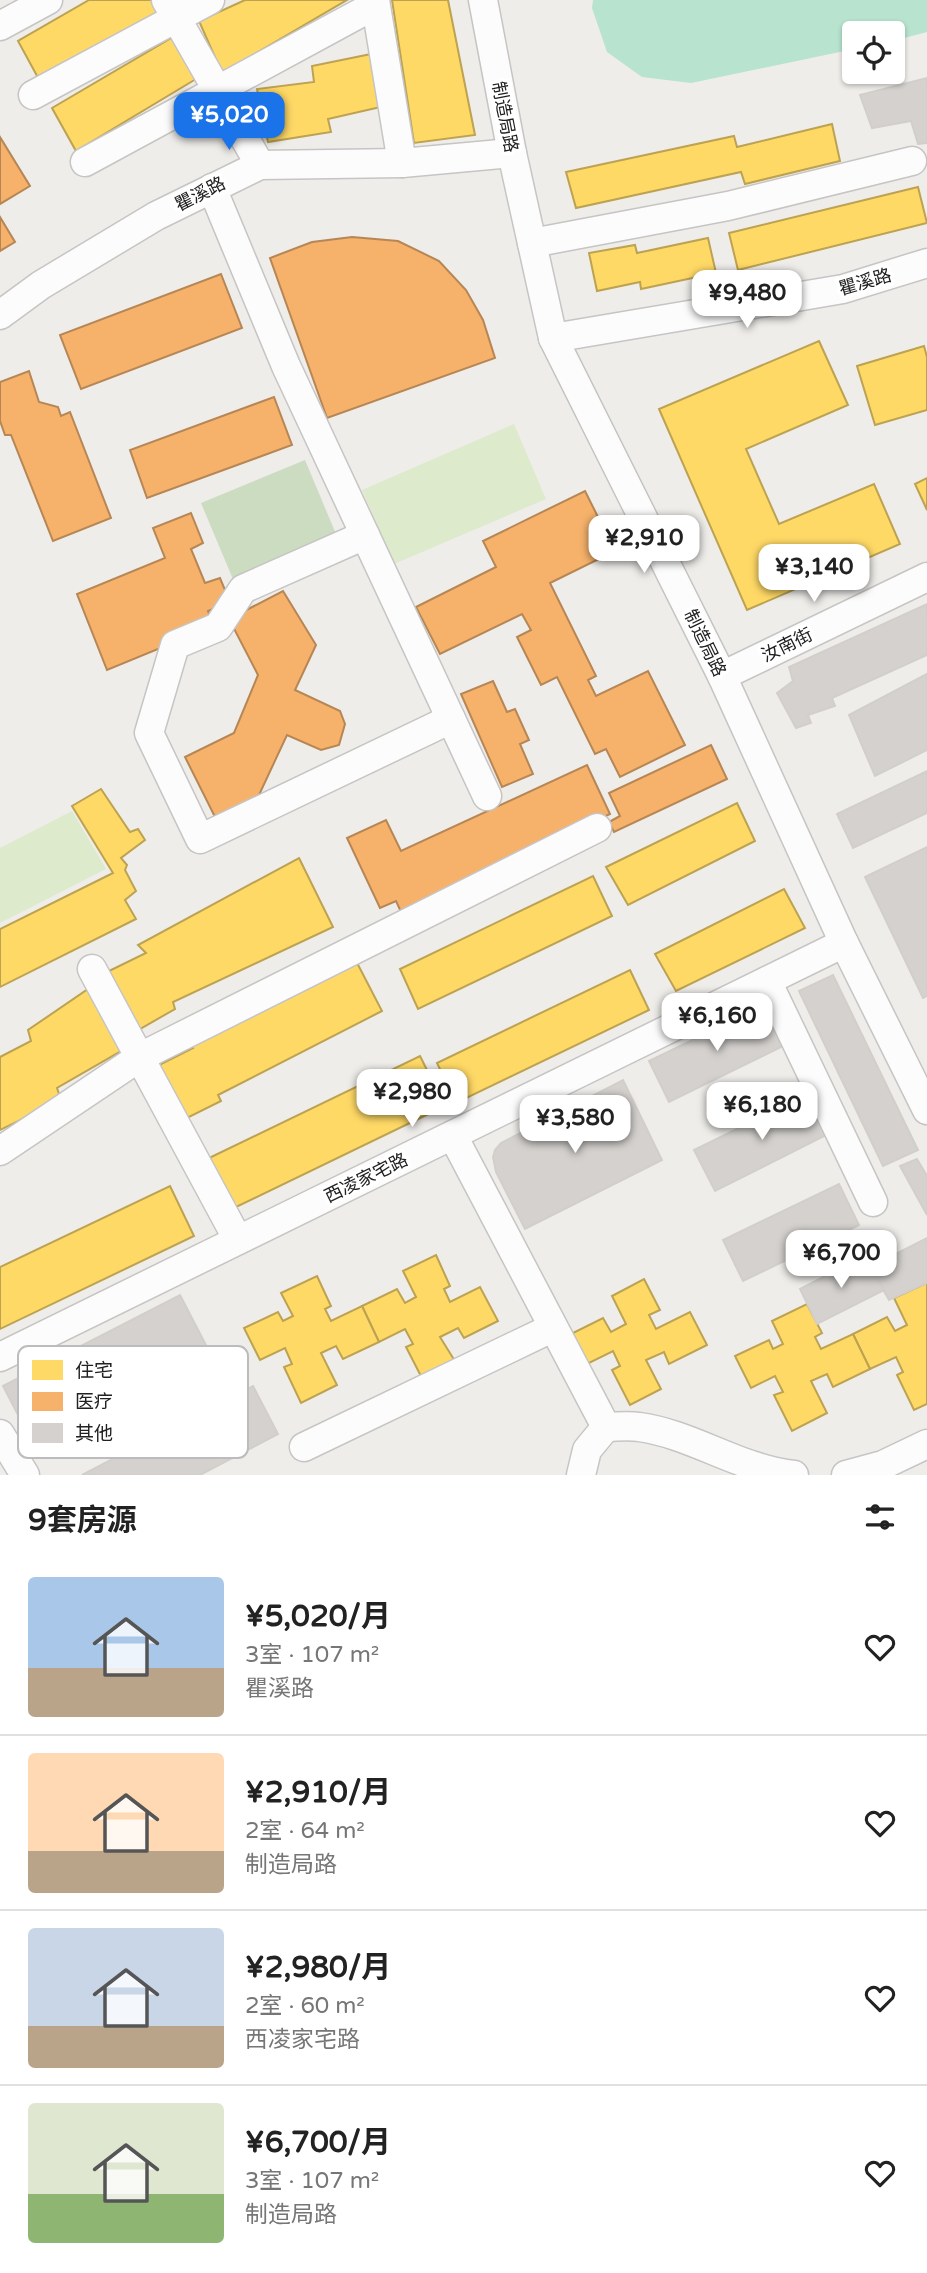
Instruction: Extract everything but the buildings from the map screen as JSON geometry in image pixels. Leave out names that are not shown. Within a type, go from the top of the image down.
[{"type":"street","points":[[0,26],[48,0]]},
{"type":"street","points":[[33,95],[171,9],[210,0]]},
{"type":"street","name":"制造局路","points":[[483,0],[512,153],[553,338],[722,676],[844,943],[927,1110]]},
{"type":"street","points":[[85,162],[375,3],[402,163]]},
{"type":"street","points":[[171,9],[260,165]]},
{"type":"street","name":"瞿溪路","points":[[0,315],[41,285],[156,216],[260,165],[402,163],[512,153]]},
{"type":"street","points":[[532,243],[728,206],[912,161]]},
{"type":"street","points":[[212,188],[286,366],[487,796]]},
{"type":"street","name":"瞿溪路","points":[[553,338],[843,289],[927,263]]},
{"type":"street","points":[[365,535],[243,589],[218,626],[175,645],[149,733],[200,839],[451,719]]},
{"type":"street","name":"汝南街","points":[[722,676],[927,577]]},
{"type":"street","points":[[0,1151],[140,1057],[597,828]]},
{"type":"street","name":"西凌家宅路","points":[[22,1346],[844,943]]},
{"type":"street","points":[[92,969],[238,1240]]},
{"type":"street","points":[[767,981],[873,1202]]},
{"type":"street","points":[[453,1136],[606,1427]]},
{"type":"street","points":[[304,1447],[552,1328]]},
{"type":"street","name":"西凌家宅路","points":[[0,1357],[18,1348]]},
{"type":"street","points":[[581,1475],[587,1450],[606,1427],[637,1426],[662,1432],[730,1458],[794,1475]]},
{"type":"street","points":[[0,1434],[25,1475]]},
{"type":"street","points":[[846,1475],[883,1465],[927,1444]]},
{"type":"green space","points":[[593,0],[927,0],[927,32],[905,38],[905,21],[842,21],[842,52],[691,83],[642,77],[607,52],[592,8]]},
{"type":"green space","points":[[514,424],[546,499],[394,564],[362,490]]},
{"type":"green space","points":[[305,460],[336,534],[235,584],[201,503]]},
{"type":"green space","points":[[72,811],[106,869],[0,923],[0,848]]}]
